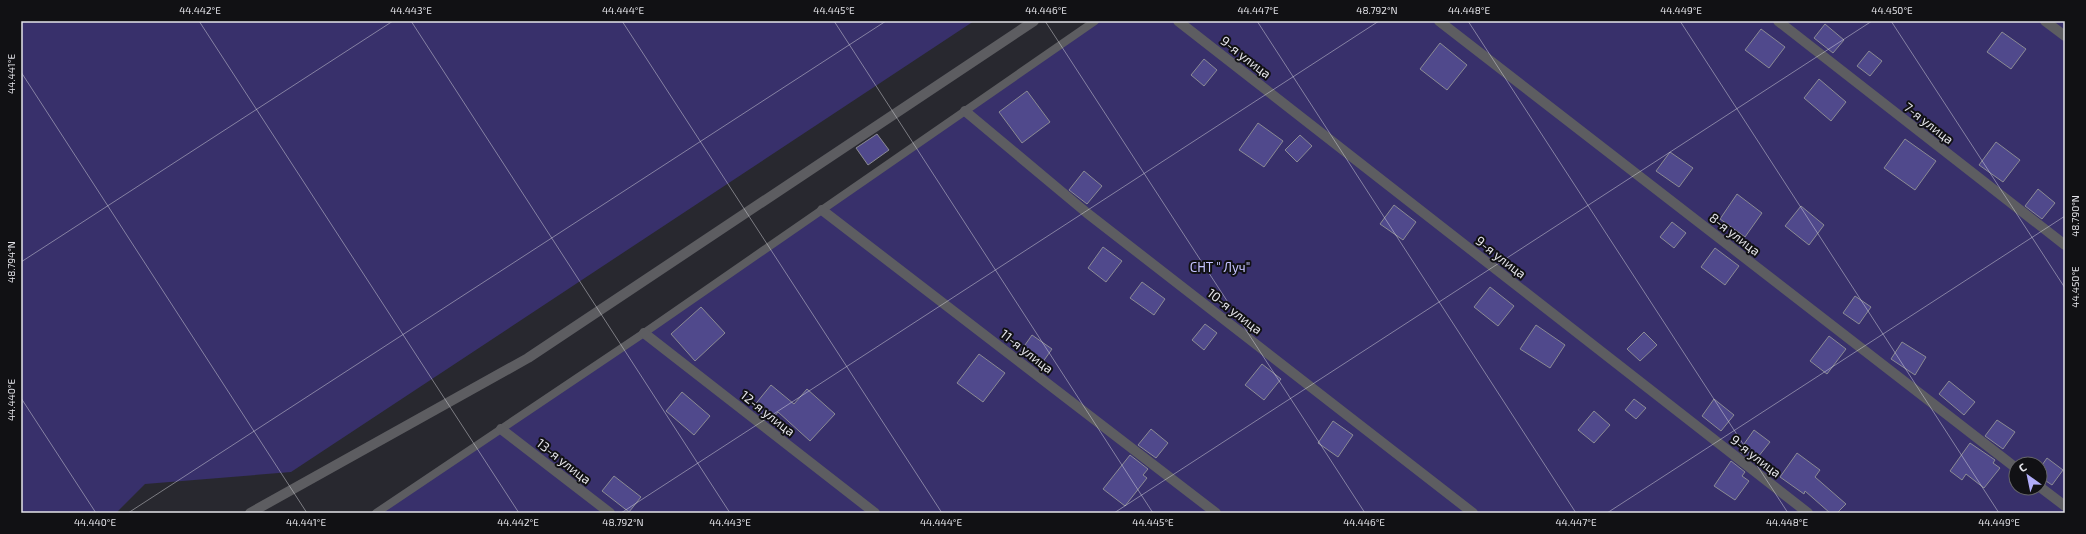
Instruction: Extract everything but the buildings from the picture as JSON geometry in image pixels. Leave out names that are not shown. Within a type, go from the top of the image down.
[{"type":"street","points":[[250,513],[528,358],[1034,21]]},
{"type":"street","name":"9-я улица","points":[[1178,21],[1808,513]]},
{"type":"street","name":"8-я улица","points":[[1439,21],[2008,462]]},
{"type":"street","name":"7-я улица","points":[[1778,21],[2065,245]]},
{"type":"street","points":[[2045,21],[2065,36]]},
{"type":"street","name":"10-я улица","points":[[965,111],[1087,213],[1473,513]]},
{"type":"street","name":"11-я улица","points":[[822,210],[1216,513]]},
{"type":"street","name":"12-я улица","points":[[644,333],[875,513]]},
{"type":"street","name":"13-я улица","points":[[502,429],[610,513]]},
{"type":"street","points":[[2048,493],[2065,506]]},
{"type":"lane","points":[[376,513],[644,333],[1095,21]]},
{"type":"green space","points":[[22,21],[974,21],[291,472],[145,484],[116,513],[21,513]]},
{"type":"green space","name":"СНТ \" Луч\"","points":[[1093,21],[2065,21],[2065,513],[375,513]]}]
